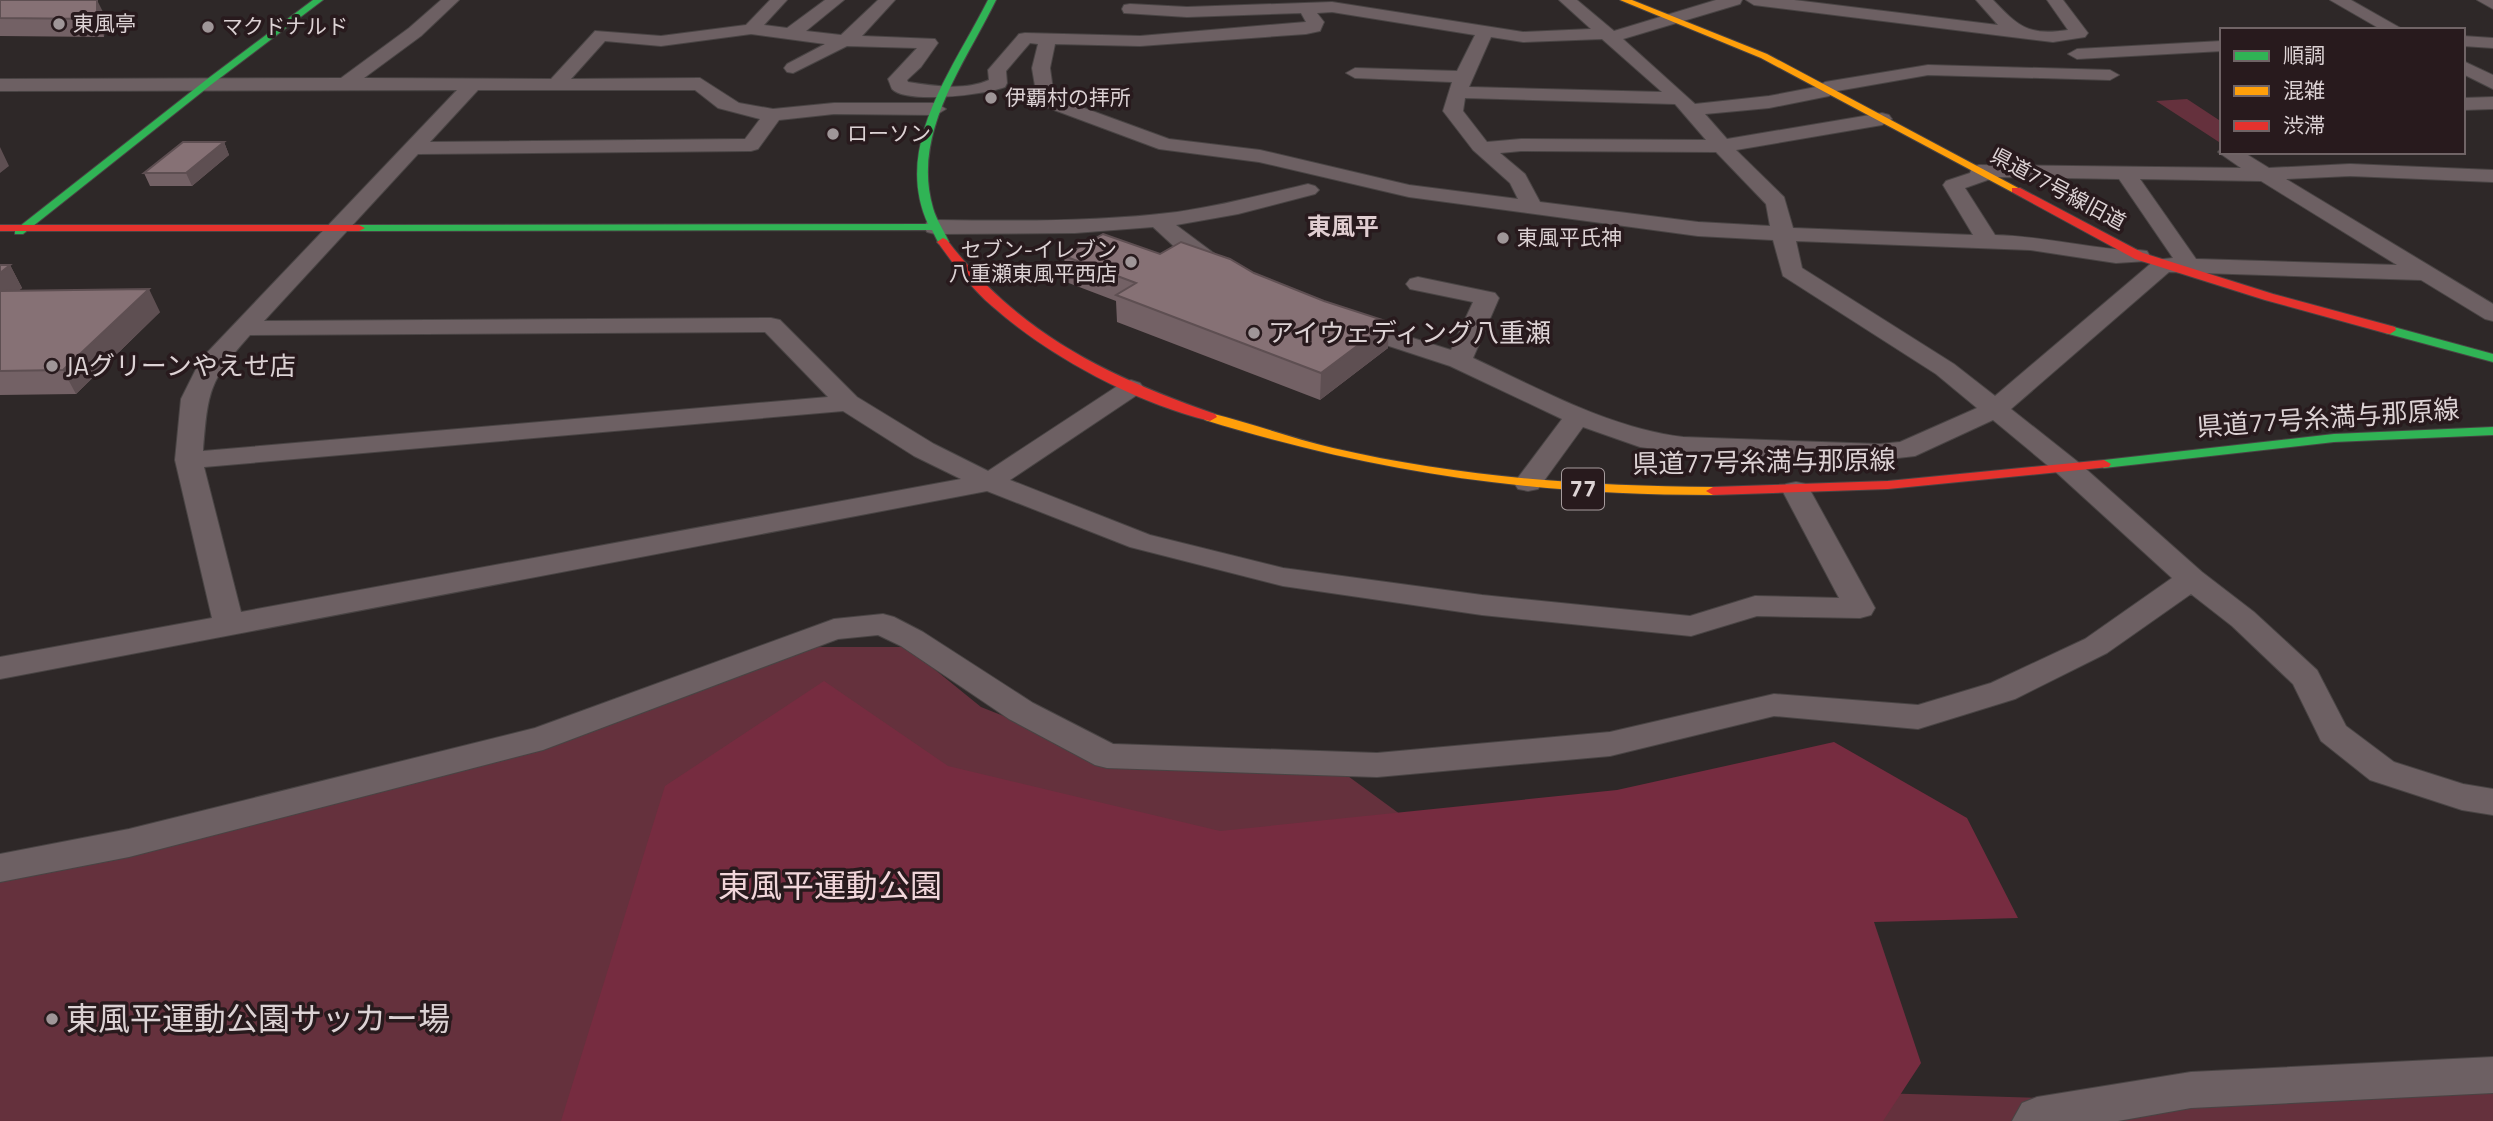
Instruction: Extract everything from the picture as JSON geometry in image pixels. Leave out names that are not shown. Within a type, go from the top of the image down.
[{"type":"street","points":[[0,246],[209,82],[319,0]]},
{"type":"street","points":[[346,83],[415,32],[451,0]]},
{"type":"street","points":[[751,29],[779,0]]},
{"type":"street","points":[[791,34],[836,0]]},
{"type":"street","points":[[793,68],[851,37],[887,0]]},
{"type":"street","name":"県道77号糸満与那原線","points":[[992,0],[944,90],[927,132],[921,158],[920,184],[924,205],[935,227],[953,256],[982,289],[1021,323],[1068,354],[1131,388],[1248,429],[1392,464],[1528,484],[1634,491],[1796,490],[1945,481],[2301,440],[2383,433],[2493,431]]},
{"type":"street","points":[[1567,0],[1685,104],[1776,202],[1791,271],[1945,369],[2068,468],[2191,579],[2243,619],[2306,678],[2333,733],[2382,771],[2462,797],[2493,802]]},
{"type":"street","name":"県道77号線旧道","points":[[1625,0],[1764,56],[2139,256],[2370,326],[2493,358]]},
{"type":"street","points":[[1130,9],[1167,6],[1332,7],[1523,37],[1610,36],[1734,0]]},
{"type":"street","points":[[1754,0],[2053,37],[2079,33],[2055,0]]},
{"type":"street","points":[[1984,0],[2015,33]]},
{"type":"street","points":[[2338,0],[2392,28]]},
{"type":"street","points":[[2485,0],[2493,4]]},
{"type":"street","points":[[555,85],[601,35],[661,41],[751,29],[844,41],[929,43],[915,63],[897,79],[900,87],[921,90],[990,87],[998,83],[998,70],[1026,38],[1172,40],[1306,29],[1314,27],[1315,22],[1306,8]]},
{"type":"street","points":[[1485,32],[1460,85],[1453,111],[1482,148],[1516,174],[1529,197],[1531,207]]},
{"type":"street","points":[[1355,72],[1460,85],[1685,104],[1769,102],[1909,72],[2110,75],[2053,37]]},
{"type":"street","points":[[1049,38],[1044,45],[1039,64],[1045,100],[1092,116],[1135,136],[1166,145],[1259,156],[1409,191],[1699,229],[2030,243],[2116,256],[2139,256]]},
{"type":"street","points":[[1171,62],[1172,40]]},
{"type":"street","points":[[2465,41],[2493,43]]},
{"type":"street","points":[[2077,54],[2214,46]]},
{"type":"street","points":[[2465,67],[2493,83]]},
{"type":"street","points":[[0,85],[209,82],[700,84],[726,107],[773,115],[831,110],[936,109]]},
{"type":"street","points":[[229,625],[189,460],[194,399],[210,364],[472,85]]},
{"type":"street","points":[[2465,104],[2493,103]]},
{"type":"street","points":[[414,148],[751,145],[773,115]]},
{"type":"street","points":[[1482,148],[1521,145],[1722,146],[1882,119]]},
{"type":"street","points":[[2231,154],[2491,311]]},
{"type":"street","points":[[2346,154],[2365,169]]},
{"type":"street","points":[[1988,242],[1953,185],[1983,173],[2264,175],[2295,171],[2365,169],[2493,176]]},
{"type":"street","points":[[2125,173],[2189,265]]},
{"type":"street","points":[[0,228],[1041,226],[1158,220],[1213,213],[1308,191]]},
{"type":"street","points":[[1158,220],[1187,246],[1230,272]]},
{"type":"street","points":[[1333,320],[1459,361],[1577,416],[1650,441],[1683,445],[1880,452],[1905,450],[1994,410],[2163,265],[2426,273]]},
{"type":"street","points":[[1418,284],[1487,298],[1459,361]]},
{"type":"street","points":[[243,328],[771,325],[848,403],[925,450],[989,482],[1140,541],[1283,577],[1482,605],[1691,626],[1755,606],[1860,608],[1796,490]]},
{"type":"street","points":[[0,668],[989,482],[1131,388]]},
{"type":"street","points":[[189,460],[848,403]]},
{"type":"street","points":[[1528,484],[1577,416]]},
{"type":"street","points":[[0,868],[129,843],[543,738],[834,629],[883,624],[912,639],[1021,711],[1107,756],[1377,765],[1610,744],[1774,705],[1918,717],[2003,691],[2096,646],[2191,579]]},
{"type":"street","points":[[2033,1121],[2037,1116],[2192,1090],[2493,1075]]},
{"type":"green space","points":[[2187,99],[2220,121],[2220,143],[2156,101]]},
{"type":"green space","name":"東風平運動公園","points":[[807,647],[907,647],[981,707],[1121,763],[1326,760],[1777,1090],[2114,1100],[2493,1090],[2493,1121],[0,1121],[0,869],[257,823]]},
{"type":"green space","points":[[824,681],[948,766],[1220,831],[1617,790],[1834,742],[1967,818],[2018,918],[1874,922],[1921,1063],[1883,1121],[561,1121],[665,786]]},
{"type":"building","points":[[0,0],[97,0],[97,19],[0,18]]},
{"type":"building","points":[[183,142],[224,142],[186,173],[144,173]]},
{"type":"building","points":[[1103,234],[1160,254],[1181,242],[1230,259],[1254,273],[1324,301],[1389,322],[1321,373],[1116,295],[1136,283],[1064,256]]},
{"type":"building","points":[[0,265],[10,265],[0,273]]},
{"type":"building","points":[[149,289],[63,370],[0,371],[0,291]]},
{"type":"traffic: fast","points":[[19,232],[209,82],[319,0]]},
{"type":"traffic: fast","points":[[943,242],[927,209],[922,178],[924,147],[946,88],[992,0]]},
{"type":"traffic: fast","points":[[359,228],[935,227]]},
{"type":"traffic: fast","points":[[2390,330],[2493,358]]},
{"type":"traffic: fast","points":[[2104,464],[2334,438],[2493,431]]},
{"type":"traffic: slow","points":[[1624,0],[1764,56],[2016,190]]},
{"type":"traffic: slow","points":[[1210,417],[1332,452],[1458,475],[1586,488],[1713,491]]},
{"type":"traffic: jam","points":[[2016,190],[2139,256],[2269,297],[2390,330]]},
{"type":"traffic: jam","points":[[0,228],[359,228]]},
{"type":"traffic: jam","points":[[943,242],[967,274],[995,302],[1062,351],[1136,389],[1210,417]]},
{"type":"traffic: jam","points":[[1713,491],[1888,485],[2104,464]]},
{"type":"place","name":"東風亭","points":[[59,24]]},
{"type":"place","name":"マクドナルド","points":[[208,27]]},
{"type":"place","name":"伊覇村の拝所","points":[[991,98]]},
{"type":"place","name":"ローソン","points":[[833,134]]},
{"type":"place","name":"東風平氏神","points":[[1503,238]]},
{"type":"place","name":"セブン-イレブン 八重瀬東風平西店","points":[[1131,262]]},
{"type":"place","name":"アイウェディング八重瀬","points":[[1254,333]]},
{"type":"place","name":"JAグリーンやえせ店","points":[[52,366]]},
{"type":"place","name":"東風平運動公園サッカー場","points":[[52,1019]]},
{"type":"district","name":"東風平","points":[[1343,227]]}]
